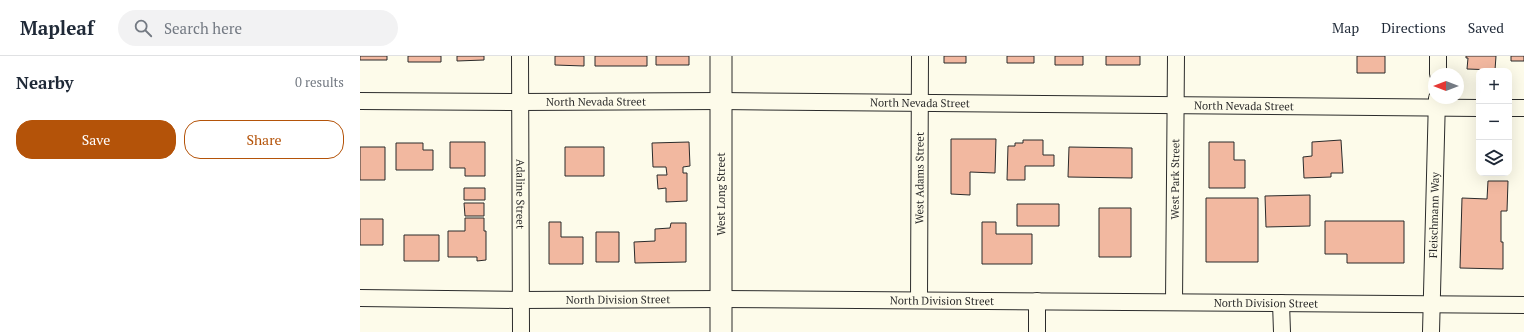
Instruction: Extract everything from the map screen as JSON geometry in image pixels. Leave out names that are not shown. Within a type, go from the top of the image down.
[{"type":"street","name":"Adaline Street","points":[[520,56],[521,332]]},
{"type":"street","name":"West Long Street","points":[[721,56],[721,332]]},
{"type":"street","name":"West Adams Street","points":[[919,300],[920,56]]},
{"type":"street","name":"West Park Street","points":[[1174,302],[1176,56]]},
{"type":"street","points":[[1438,56],[1438,68]]},
{"type":"street","name":"North Nevada Street","points":[[360,101],[721,101],[1176,105],[1428,103]]},
{"type":"street","name":"Fleischmann Way","points":[[1431,332],[1437,104]]},
{"type":"street","name":"North Nevada Street","points":[[1445,104],[1476,108]]},
{"type":"street","points":[[1512,108],[1524,108]]},
{"type":"street","name":"North Division Street","points":[[360,298],[520,300],[919,300],[1524,305]]},
{"type":"street","points":[[1037,301],[1037,332]]},
{"type":"street","points":[[1281,303],[1282,332]]},
{"type":"building","points":[[360,56],[387,56],[387,60],[360,60]]},
{"type":"building","points":[[408,56],[441,56],[441,62],[408,62]]},
{"type":"building","points":[[457,56],[484,56],[484,60],[457,61]]},
{"type":"building","points":[[555,56],[584,56],[584,66],[555,65]]},
{"type":"building","points":[[595,56],[647,56],[647,66],[595,66]]},
{"type":"building","points":[[656,56],[689,56],[689,65],[656,65]]},
{"type":"building","points":[[944,56],[966,56],[966,63],[944,63]]},
{"type":"building","points":[[1007,56],[1034,56],[1034,63],[1007,63]]},
{"type":"building","points":[[1055,56],[1083,56],[1083,65],[1055,65]]},
{"type":"building","points":[[1106,56],[1140,56],[1140,65],[1106,65]]},
{"type":"building","points":[[1357,56],[1385,56],[1385,73],[1357,73]]},
{"type":"building","points":[[1466,56],[1496,56],[1495,68],[1467,69],[1468,58],[1466,58]]},
{"type":"building","points":[[1511,56],[1524,56],[1524,61],[1511,61]]},
{"type":"building","points":[[951,139],[996,139],[995,173],[970,172],[970,195],[951,194]]},
{"type":"building","points":[[1023,140],[1043,140],[1043,155],[1054,155],[1054,166],[1025,166],[1025,180],[1007,180],[1008,146],[1015,146],[1015,143],[1023,143]]},
{"type":"building","points":[[1341,140],[1343,173],[1331,173],[1331,177],[1304,178],[1303,157],[1312,156],[1312,142]]},
{"type":"building","points":[[450,142],[485,142],[485,176],[465,176],[465,168],[450,168]]},
{"type":"building","points":[[689,142],[690,166],[683,167],[683,173],[687,173],[687,201],[666,202],[666,188],[658,189],[657,175],[667,175],[666,167],[653,167],[652,143]]},
{"type":"building","points":[[1209,142],[1234,142],[1234,160],[1245,160],[1245,188],[1209,188]]},
{"type":"building","points":[[396,143],[423,143],[423,150],[433,150],[433,170],[396,170]]},
{"type":"building","points":[[360,147],[385,147],[385,180],[360,180]]},
{"type":"building","points":[[565,147],[604,147],[604,176],[565,176]]},
{"type":"building","points":[[1069,147],[1132,148],[1132,178],[1068,177]]},
{"type":"building","points":[[1488,181],[1508,181],[1507,211],[1501,211],[1503,269],[1460,268],[1462,198],[1487,199]]},
{"type":"building","points":[[464,188],[485,188],[485,200],[464,200]]},
{"type":"building","points":[[1310,195],[1310,226],[1266,227],[1265,196]]},
{"type":"building","points":[[1206,198],[1258,198],[1258,262],[1206,262]]},
{"type":"building","points":[[464,203],[484,203],[484,216],[465,216]]},
{"type":"building","points":[[1017,204],[1059,204],[1059,226],[1017,226]]},
{"type":"building","points":[[1099,208],[1131,208],[1131,257],[1099,257]]},
{"type":"building","points":[[465,218],[484,218],[484,231],[486,231],[486,260],[477,261],[477,257],[448,257],[448,231],[465,231]]},
{"type":"building","points":[[360,219],[383,219],[383,245],[360,245]]},
{"type":"building","points":[[1325,221],[1404,221],[1404,263],[1347,263],[1347,254],[1325,254]]},
{"type":"building","points":[[549,222],[561,222],[561,237],[583,237],[583,264],[549,264]]},
{"type":"building","points":[[982,222],[996,222],[996,234],[1032,234],[1032,264],[982,264]]},
{"type":"building","points":[[671,223],[686,223],[686,262],[635,263],[634,242],[655,241],[655,229],[670,228]]},
{"type":"building","points":[[596,232],[619,232],[619,262],[596,262]]},
{"type":"building","points":[[404,235],[439,235],[439,261],[404,261]]}]
